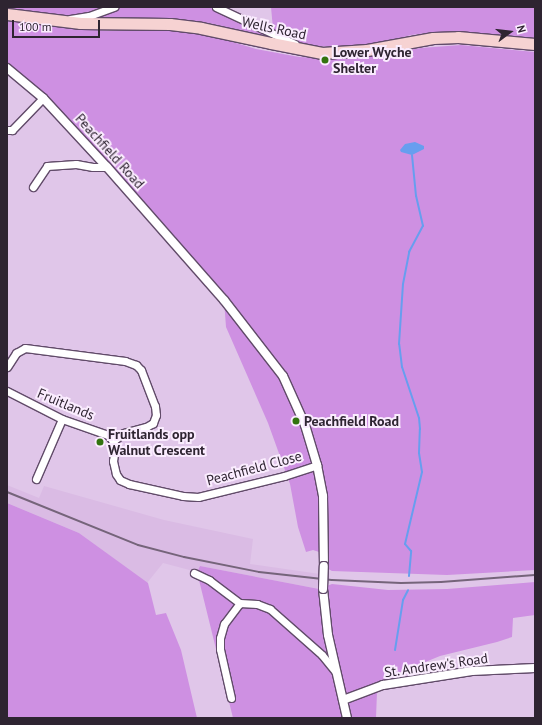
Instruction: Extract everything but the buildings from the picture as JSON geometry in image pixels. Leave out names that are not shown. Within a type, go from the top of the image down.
[{"type":"highway","name":"Wells Road","points":[[7,14],[62,21],[120,24],[170,24],[201,28],[304,50],[322,52],[367,50],[433,38],[458,37],[535,44]]},
{"type":"street","points":[[62,21],[89,16],[114,7]]},
{"type":"street","points":[[216,7],[296,44],[304,50]]},
{"type":"street","name":"Peachfield Road","points":[[7,68],[43,98],[107,167],[224,300],[283,376],[304,426],[317,464],[323,496],[323,589],[328,635],[347,718]]},
{"type":"street","points":[[7,130],[12,130],[43,98]]},
{"type":"street","points":[[33,187],[46,166],[68,164],[107,167]]},
{"type":"street","points":[[7,367],[16,353],[25,348],[125,361],[136,364],[141,370],[155,406],[156,415],[153,423],[146,428],[124,433],[113,441]]},
{"type":"street","name":"Fruitlands","points":[[8,392],[62,419],[108,435],[113,441]]},
{"type":"street","points":[[36,479],[62,419]]},
{"type":"street","name":"Peachfield Close","points":[[113,441],[115,447],[113,461],[116,474],[120,480],[129,484],[198,497],[284,476],[317,464]]},
{"type":"street","points":[[194,573],[209,580],[240,603],[224,624],[220,638],[220,649],[231,698]]},
{"type":"street","name":"Peachfield Road","points":[[240,603],[257,604],[270,609],[322,655],[336,672]]},
{"type":"street","name":"St. Andrew's Road","points":[[343,700],[383,685],[472,671],[535,668]]},
{"type":"shaded area","points":[[7,7],[109,7],[64,18],[7,10]]},
{"type":"shaded area","points":[[121,7],[209,7],[274,34],[264,36],[209,23],[168,19],[78,20],[104,14]]},
{"type":"shaded area","points":[[271,7],[535,7],[535,41],[470,33],[434,32],[411,35],[374,45],[351,47],[307,46],[273,29]]},
{"type":"shaded area","points":[[7,19],[108,31],[172,29],[216,37],[256,49],[299,57],[344,59],[421,48],[461,45],[535,52],[535,570],[447,575],[332,571],[321,565],[319,552],[313,550],[306,552],[298,527],[290,484],[268,423],[226,327],[224,300],[107,167],[7,68]]},
{"type":"shaded area","points":[[7,485],[39,498],[44,486],[164,520],[253,539],[250,564],[320,574],[319,589],[200,566],[197,572],[163,563],[147,583],[79,533],[7,503]]},
{"type":"shaded area","points":[[7,503],[79,533],[148,583],[156,615],[166,613],[181,650],[197,718],[7,718]]},
{"type":"shaded area","points":[[200,566],[319,589],[332,584],[388,590],[447,589],[535,582],[535,615],[513,618],[512,637],[440,656],[389,677],[377,692],[376,718],[233,718],[197,572]]},
{"type":"water","points":[[415,142],[424,146],[424,149],[412,155],[401,152],[400,150],[405,144]]},
{"type":"waterway","points":[[409,576],[411,551],[405,544],[422,472],[419,453],[419,418],[402,367],[399,344],[403,284],[409,252],[423,226],[416,196],[412,155]]},
{"type":"waterway","points":[[395,650],[403,600],[408,590]]},
{"type":"railway","points":[[7,492],[138,545],[184,557],[259,572],[332,580],[401,583],[441,582],[535,575]]},
{"type":"place","name":"Lower Wyche Shelter","points":[[325,60]]},
{"type":"place","name":"Peachfield Road","points":[[296,421]]},
{"type":"place","name":"Fruitlands opp Walnut Crescent","points":[[100,442]]}]
